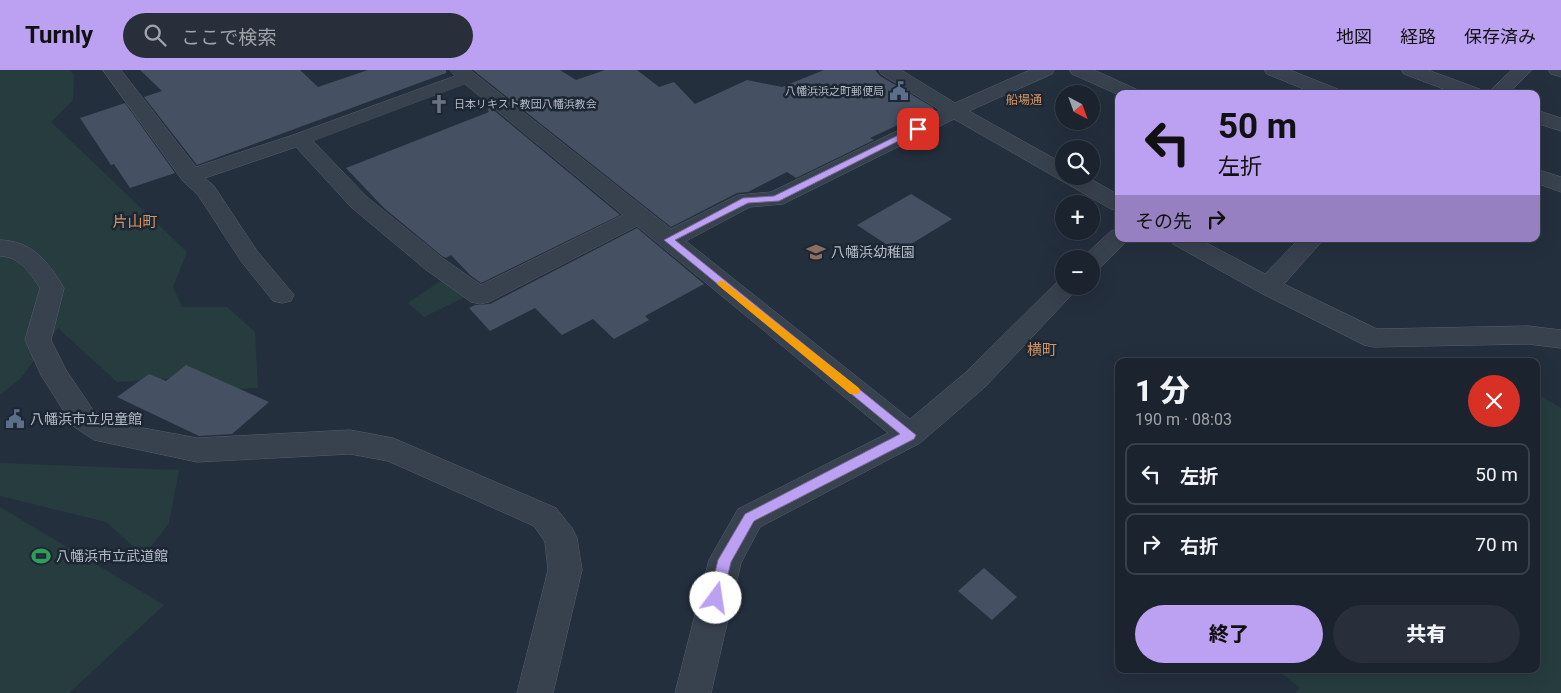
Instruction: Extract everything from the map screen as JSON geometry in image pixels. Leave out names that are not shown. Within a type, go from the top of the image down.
[{"type":"street","points":[[112,70],[191,176],[206,191],[250,256],[282,295]]},
{"type":"street","points":[[888,70],[954,111],[1055,168]]},
{"type":"street","points":[[669,240],[746,200],[775,199],[954,111],[1045,70]]},
{"type":"street","points":[[1079,70],[1122,90]]},
{"type":"street","points":[[1274,70],[1323,90]]},
{"type":"street","points":[[1411,70],[1464,90]]},
{"type":"street","points":[[1500,90],[1523,70]]},
{"type":"street","points":[[191,176],[300,139],[464,73],[910,435]]},
{"type":"street","points":[[1540,117],[1561,125]]},
{"type":"street","points":[[300,139],[358,202],[433,263],[480,296],[640,216]]},
{"type":"street","points":[[1540,177],[1561,185]]},
{"type":"street","points":[[1085,185],[1115,202]]},
{"type":"street","points":[[1100,254],[1115,240]]},
{"type":"street","points":[[1187,242],[1268,286],[1373,338],[1528,335],[1561,339]]},
{"type":"street","points":[[1268,286],[1309,242]]},
{"type":"street","points":[[0,248],[11,247],[37,264],[52,288],[38,340],[55,375],[83,418],[104,432],[197,450],[350,442],[394,450],[545,517],[561,538],[565,570],[535,693]]},
{"type":"street","points":[[693,693],[725,560],[750,518],[910,435],[976,380],[1059,295]]},
{"type":"green space","points":[[0,70],[70,70],[74,74],[73,100],[51,122],[187,252],[173,287],[182,307],[227,307],[255,332],[258,388],[235,389],[178,378],[117,382],[58,328],[21,378],[0,395]]},
{"type":"green space","points":[[442,280],[467,296],[424,317],[408,303]]},
{"type":"green space","points":[[1540,395],[1561,408],[1561,693],[1295,693],[1300,688],[1281,673],[1540,673]]},
{"type":"green space","points":[[0,463],[179,470],[169,523],[144,556],[106,522],[0,496]]},
{"type":"green space","name":"八幡浜市立武道館","points":[[0,507],[164,605],[69,693],[0,693]]},
{"type":"building","points":[[140,70],[300,70],[318,87],[368,70],[446,70],[446,73],[197,165],[144,97],[162,91]]},
{"type":"building","points":[[473,70],[560,70],[576,80],[605,70],[637,70],[659,87],[674,82],[695,104],[747,80],[782,87],[824,70],[875,70],[880,76],[934,108],[870,138],[874,140],[796,178],[787,172],[748,192],[737,193],[671,227]]},
{"type":"building","points":[[125,103],[175,173],[130,188],[114,164],[111,165],[80,118]]},
{"type":"building","points":[[485,103],[620,215],[481,283],[470,275],[451,255],[446,258],[442,256],[384,208],[346,168],[489,112]]},
{"type":"building","points":[[911,194],[952,219],[898,252],[857,225]]},
{"type":"building","points":[[637,228],[704,284],[645,316],[649,320],[614,339],[593,319],[562,335],[535,308],[490,331],[469,308],[475,305],[490,304]]},
{"type":"building","points":[[186,365],[269,402],[232,434],[199,436],[117,397],[149,374],[166,381]]},
{"type":"building","points":[[984,568],[1017,597],[992,620],[958,591]]},
{"type":"slow traffic","points":[[722,283],[855,391]]},
{"type":"place","name":"八幡浜浜之町郵便局","points":[[899,91]]},
{"type":"place","name":"日本リキスト教団八幡浜教会","points":[[439,104]]},
{"type":"place","name":"八幡浜幼稚園","points":[[816,252]]},
{"type":"place","name":"八幡浜市立児童館","points":[[15,419]]},
{"type":"place","name":"八幡浜市立武道館","points":[[41,556]]},
{"type":"district","name":"船場通","points":[[1024,100]]},
{"type":"district","name":"片山町","points":[[135,222]]},
{"type":"district","name":"横町","points":[[1042,350]]},
{"type":"route","points":[[716,598],[725,560],[750,518],[804,488],[910,435],[669,240],[746,200],[775,199],[918,129]]}]
